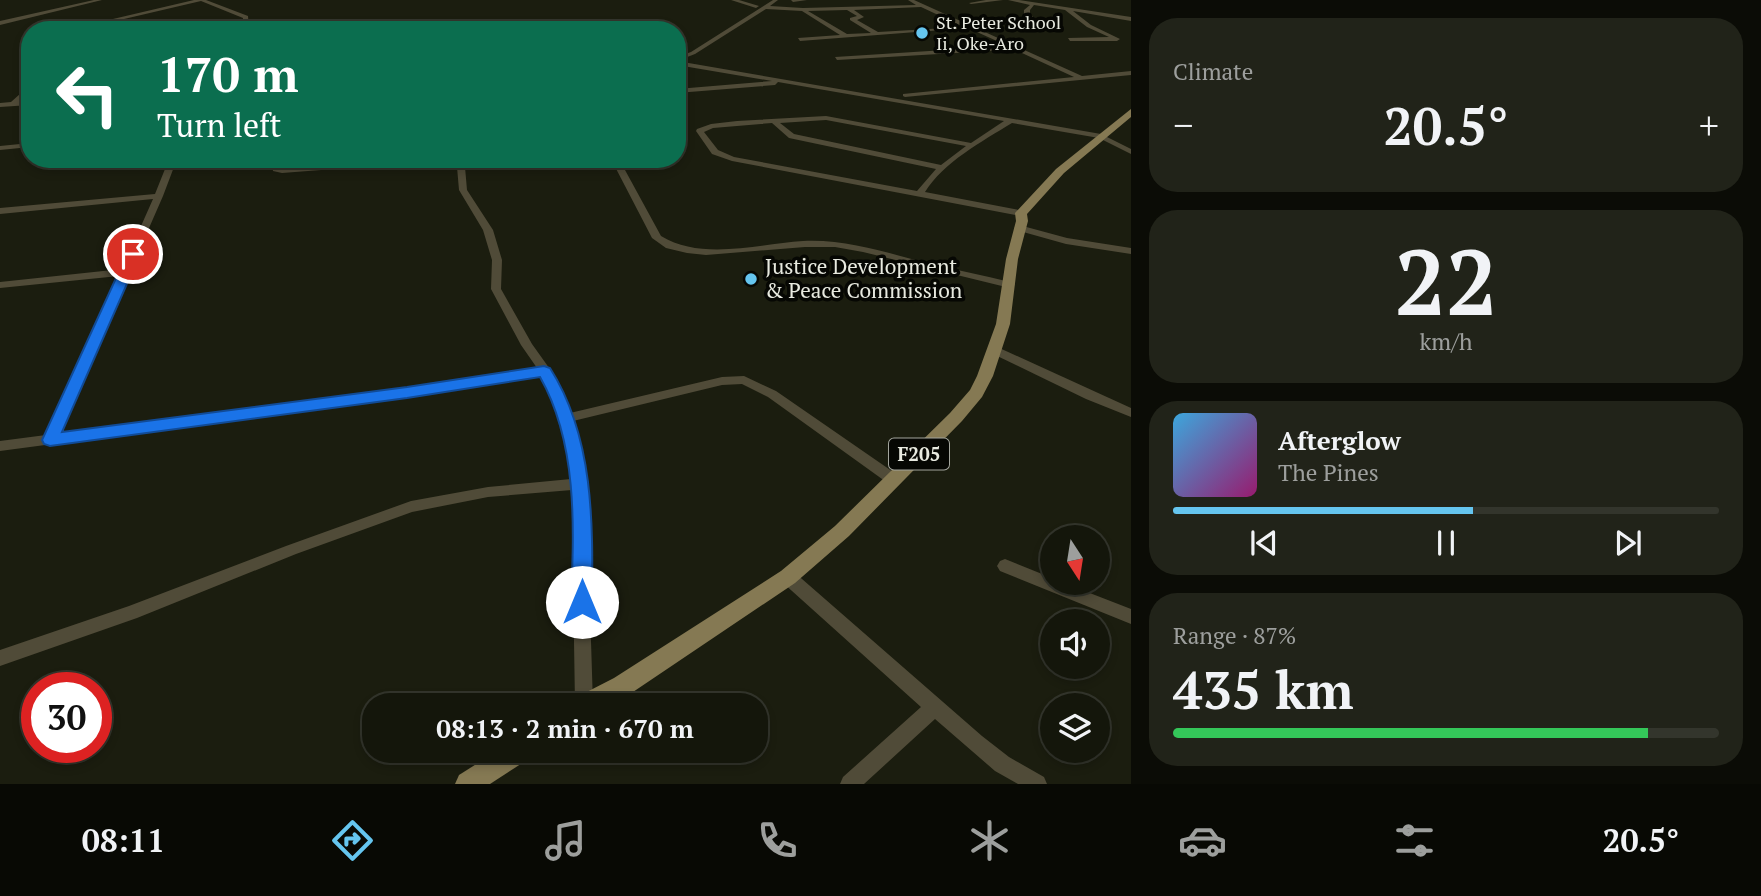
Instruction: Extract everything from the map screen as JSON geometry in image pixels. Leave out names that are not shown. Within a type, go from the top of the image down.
[{"type":"main road","name":"F205","points":[[607,693],[788,577],[842,531],[956,417],[976,393],[995,350],[1003,324],[1012,259],[1021,221],[1060,172],[1131,112]]},
{"type":"main road","points":[[468,784],[500,763]]},
{"type":"street","points":[[0,23],[100,0]]},
{"type":"street","points":[[109,21],[202,0],[246,17],[246,21]]},
{"type":"street","points":[[733,0],[756,6]]},
{"type":"street","points":[[686,54],[756,6],[776,0]]},
{"type":"street","points":[[793,1],[805,0]]},
{"type":"street","points":[[832,0],[848,0]]},
{"type":"street","points":[[910,0],[1083,79]]},
{"type":"street","points":[[971,3],[1001,0]]},
{"type":"street","points":[[1010,0],[1131,19]]},
{"type":"street","points":[[686,56],[765,4],[803,10],[923,6]]},
{"type":"street","points":[[1033,4],[1027,10],[1027,16],[1049,29]]},
{"type":"street","points":[[849,9],[861,17],[852,19],[877,34]]},
{"type":"street","points":[[1067,9],[1089,26],[1117,39],[1070,39]]},
{"type":"street","points":[[803,10],[810,17],[820,19],[846,36]]},
{"type":"street","points":[[1112,16],[1123,11]]},
{"type":"street","points":[[1003,23],[1032,21]]},
{"type":"street","points":[[800,39],[970,28]]},
{"type":"street","points":[[837,58],[1011,47]]},
{"type":"street","points":[[686,62],[1101,136],[1131,152]]},
{"type":"street","points":[[874,96],[924,95],[1131,73]]},
{"type":"street","points":[[686,90],[793,81]]},
{"type":"street","points":[[924,95],[930,106]]},
{"type":"street","points":[[13,104],[21,96]]},
{"type":"street","points":[[0,105],[21,104]]},
{"type":"street","points":[[971,145],[826,118],[711,126],[700,131],[715,152],[732,159],[920,193],[1021,221],[1066,241],[1131,251]]},
{"type":"street","points":[[920,193],[925,182],[971,145],[1011,120]]},
{"type":"street","points":[[774,121],[792,136],[943,168]]},
{"type":"street","points":[[0,148],[21,146]]},
{"type":"street","points":[[50,440],[170,168]]},
{"type":"street","points":[[276,168],[282,171],[321,168]]},
{"type":"street","points":[[461,168],[463,190],[488,230],[497,260],[496,289],[551,379],[575,449],[583,536],[581,577],[584,693]]},
{"type":"street","points":[[620,168],[657,237],[666,246],[683,250],[715,250],[806,244],[842,245],[1010,285]]},
{"type":"street","points":[[0,211],[159,195]]},
{"type":"street","points":[[0,285],[125,272]]},
{"type":"street","points":[[995,350],[1131,413]]},
{"type":"street","points":[[0,446],[407,393],[544,371]]},
{"type":"street","points":[[566,418],[722,381],[744,380],[772,394],[894,480]]},
{"type":"street","points":[[0,658],[131,613],[303,545],[411,507],[488,492],[579,484]]},
{"type":"street","points":[[1005,566],[1131,617]]},
{"type":"street","points":[[788,577],[1002,764],[1037,784]]},
{"type":"street","points":[[862,780],[935,707]]},
{"type":"shaded area","points":[[337,19],[354,21],[305,21]]},
{"type":"place","name":"St. Peter School Ii, Oke-Aro","points":[[922,33]]},
{"type":"place","name":"Justice Development & Peace Commission","points":[[751,279]]},
{"type":"route","points":[[133,254],[50,440],[407,393],[544,371],[557,393],[575,449],[583,536],[582,602]]}]
